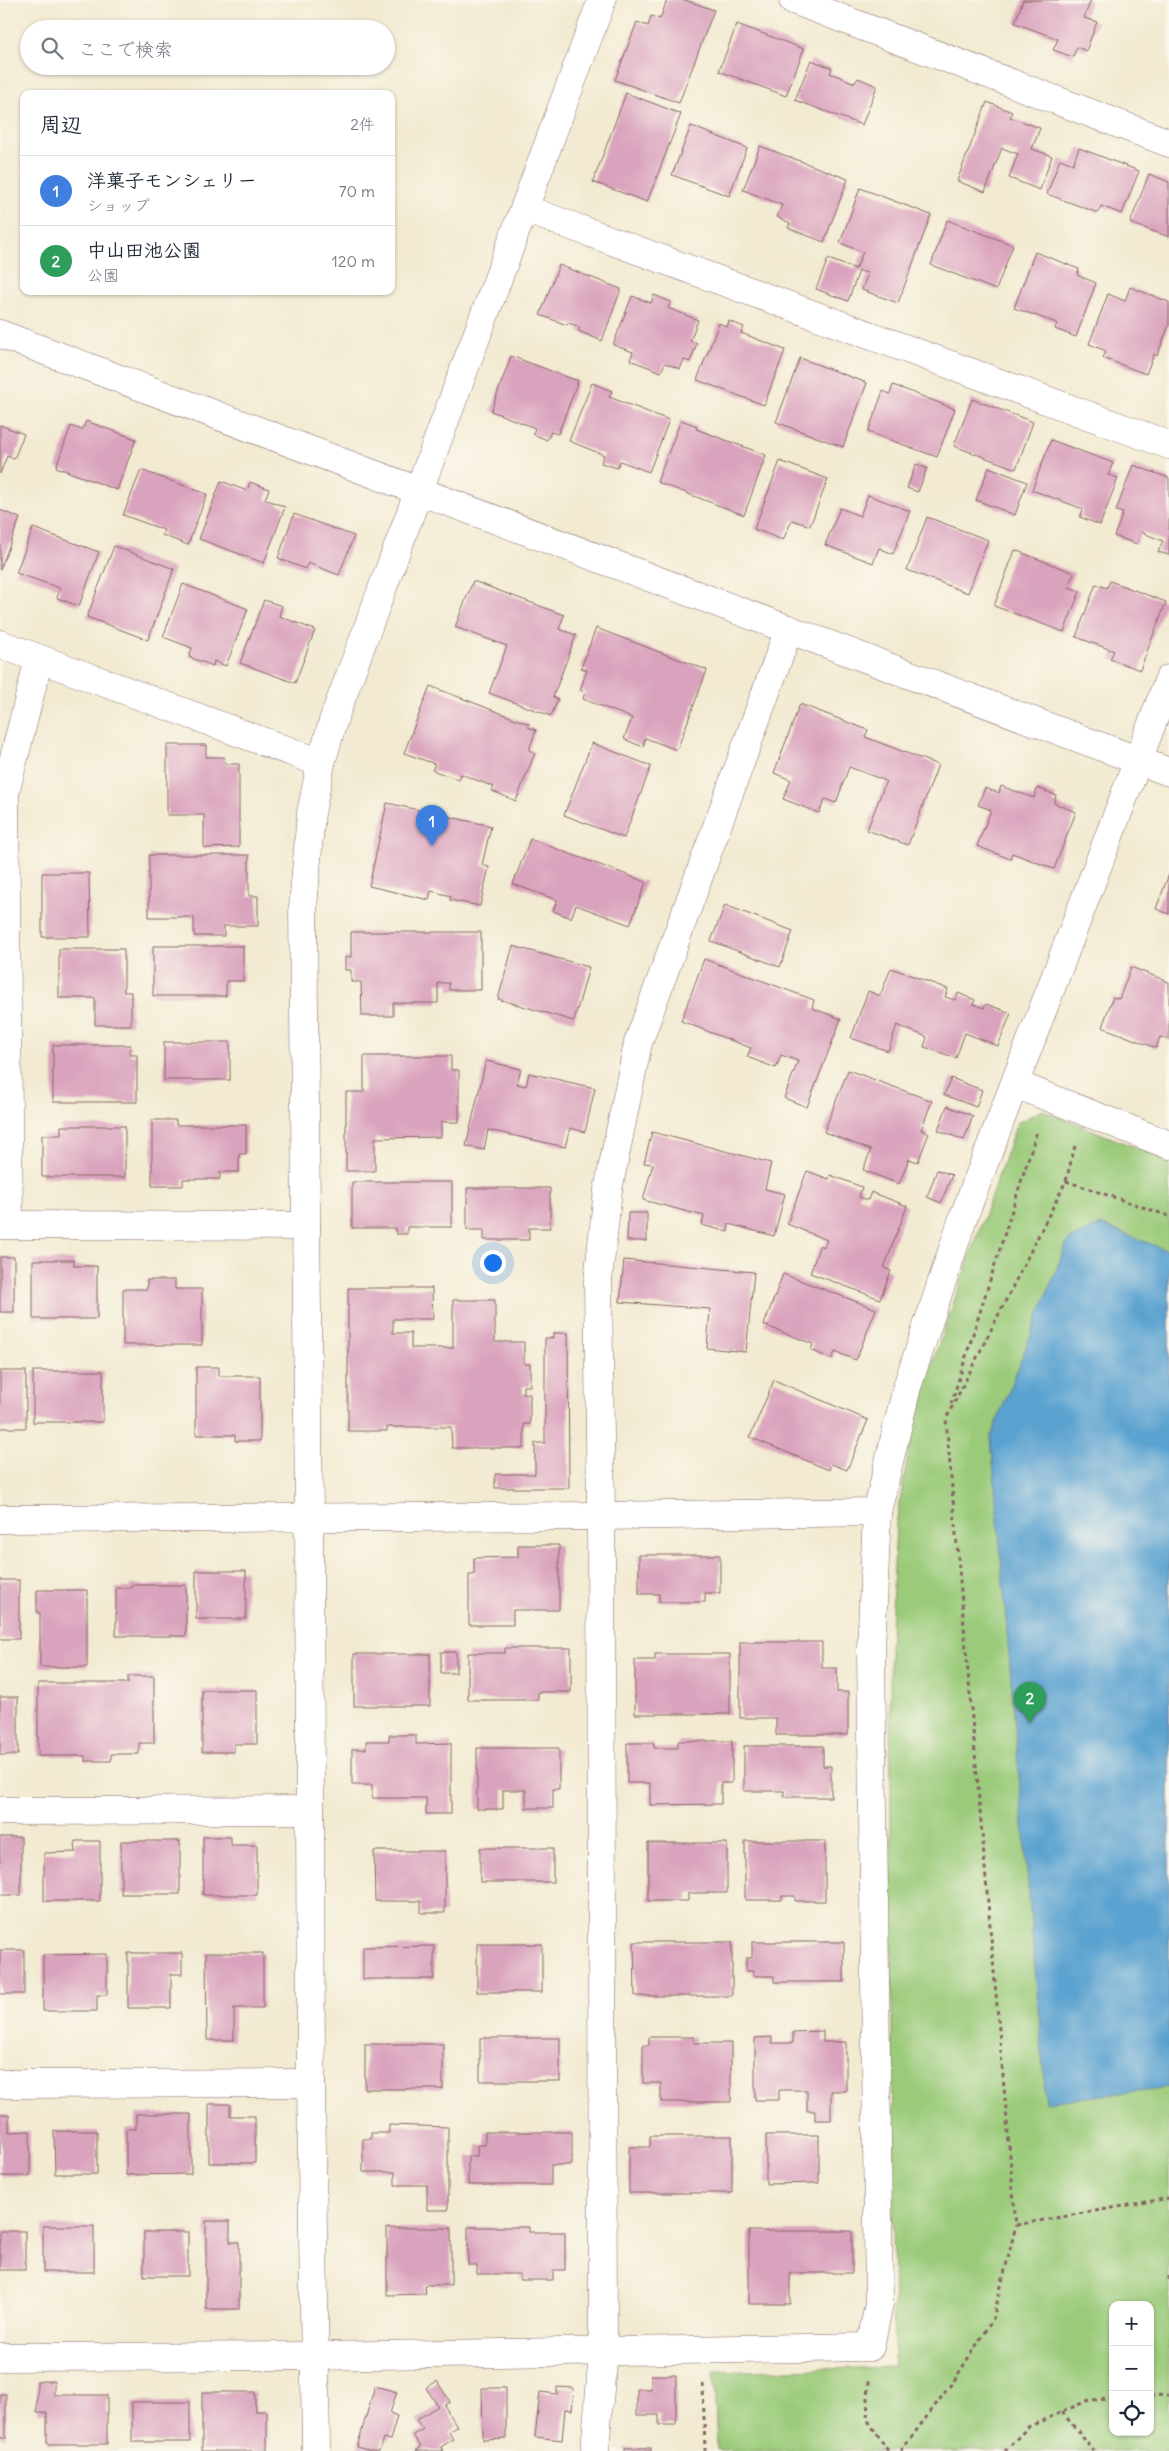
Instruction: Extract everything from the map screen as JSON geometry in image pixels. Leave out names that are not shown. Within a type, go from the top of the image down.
[{"type":"street","points":[[316,2451],[311,2083],[309,1516],[303,908],[311,812],[321,763],[334,718],[602,0]]},
{"type":"street","points":[[793,0],[1169,143]]},
{"type":"street","points":[[525,209],[1169,445]]},
{"type":"street","points":[[0,334],[1169,772]]},
{"type":"street","points":[[595,2451],[603,2352],[601,1516],[598,1281],[608,1190],[638,1043],[789,629]]},
{"type":"street","points":[[0,644],[321,763]]},
{"type":"street","points":[[39,659],[5,793],[5,1225],[306,1226]]},
{"type":"street","points":[[0,2357],[315,2356],[870,2347],[879,2304],[871,1650],[877,1512],[907,1387],[962,1221],[1169,679]]},
{"type":"street","points":[[1014,1084],[1169,1145]]},
{"type":"street","points":[[0,1519],[601,1516],[877,1512]]},
{"type":"street","points":[[0,1811],[309,1810]]},
{"type":"street","points":[[0,2084],[311,2083]]},
{"type":"path","points":[[901,2451],[955,2378],[993,2319],[1016,2225],[946,1419],[1047,1097]]},
{"type":"path","points":[[948,1415],[1066,1181],[1169,1216]]},
{"type":"path","points":[[1016,2225],[1169,2198]]},
{"type":"path","points":[[1169,2276],[1169,2281]]},
{"type":"path","points":[[870,2347],[867,2419],[888,2451]]},
{"type":"path","points":[[702,2350],[705,2451]]},
{"type":"path","points":[[1154,2396],[1169,2395]]},
{"type":"path","points":[[1005,2451],[1028,2427],[1089,2400],[1109,2399]]},
{"type":"path","points":[[1062,2412],[1094,2451]]},
{"type":"green space","points":[[1042,1110],[1169,1161],[1169,2451],[717,2451],[714,2372],[894,2367],[890,1653],[896,1524],[916,1409],[1017,1123]]},
{"type":"water","points":[[1101,1225],[1169,1251],[1169,2087],[1046,2102],[991,1437],[1068,1240]]},
{"type":"building","points":[[667,0],[685,0],[714,10],[679,103],[615,80],[637,22],[648,26],[651,16],[660,19]]},
{"type":"building","points":[[1023,0],[1091,0],[1084,18],[1097,22],[1086,51],[1077,47],[1073,57],[1053,50],[1058,39],[1015,23]]},
{"type":"building","points":[[737,24],[804,49],[786,96],[719,71]]},
{"type":"building","points":[[811,60],[832,68],[830,73],[855,83],[858,78],[877,86],[862,125],[795,100]]},
{"type":"building","points":[[626,93],[681,114],[647,202],[593,182]]},
{"type":"building","points":[[987,102],[1012,112],[1010,117],[1040,128],[1032,149],[1052,156],[1040,190],[1009,178],[1018,154],[1002,148],[985,192],[957,181]]},
{"type":"building","points":[[691,126],[747,148],[729,196],[672,175]]},
{"type":"building","points":[[760,146],[848,179],[824,242],[788,228],[790,223],[777,217],[782,205],[743,190]]},
{"type":"building","points":[[1079,148],[1139,171],[1122,214],[1101,206],[1098,213],[1047,194],[1060,159],[1073,164]]},
{"type":"building","points":[[1149,174],[1169,182],[1169,237],[1130,223]]},
{"type":"building","points":[[860,188],[931,215],[898,303],[862,290],[868,273],[859,271],[848,301],[816,289],[828,259],[856,269],[863,252],[840,243]]},
{"type":"building","points":[[947,220],[1013,245],[996,290],[931,265]]},
{"type":"building","points":[[1035,252],[1079,269],[1077,275],[1096,283],[1076,337],[1055,329],[1057,323],[1014,308]]},
{"type":"building","points":[[559,265],[621,289],[602,341],[578,331],[580,327],[568,323],[567,325],[540,315]]},
{"type":"building","points":[[1130,287],[1169,302],[1169,325],[1157,356],[1154,354],[1146,374],[1103,358],[1106,351],[1089,344],[1108,294],[1125,301]]},
{"type":"building","points":[[654,295],[671,302],[668,308],[698,320],[690,341],[697,343],[690,362],[684,360],[680,369],[665,363],[661,372],[630,360],[633,352],[613,345],[632,296],[651,303]]},
{"type":"building","points":[[729,321],[744,327],[741,333],[785,350],[764,405],[697,380],[719,323],[727,327]]},
{"type":"building","points":[[511,356],[578,381],[558,434],[551,432],[547,440],[533,434],[535,428],[491,411]]},
{"type":"building","points":[[800,358],[867,383],[843,447],[776,422]]},
{"type":"building","points":[[592,383],[612,391],[609,397],[669,420],[649,472],[620,461],[617,468],[601,463],[604,455],[569,441]]},
{"type":"building","points":[[893,385],[955,409],[937,457],[868,432],[883,391],[890,394]]},
{"type":"building","points":[[972,399],[1033,422],[1016,469],[954,446]]},
{"type":"building","points":[[681,420],[697,426],[696,429],[766,455],[744,515],[657,482]]},
{"type":"building","points":[[86,421],[136,439],[117,490],[56,467],[71,426],[82,430]]},
{"type":"building","points":[[0,425],[24,434],[14,459],[7,456],[0,474]]},
{"type":"building","points":[[1051,440],[1113,463],[1108,475],[1118,478],[1100,525],[1080,517],[1083,509],[1032,490]]},
{"type":"building","points":[[780,461],[828,479],[810,526],[792,520],[783,540],[754,529]]},
{"type":"building","points":[[916,464],[927,468],[918,492],[907,488]]},
{"type":"building","points":[[1133,465],[1169,478],[1169,555],[1158,552],[1163,541],[1141,532],[1137,544],[1114,536],[1123,513],[1116,511]]},
{"type":"building","points":[[989,467],[1027,482],[1015,515],[976,500]]},
{"type":"building","points":[[141,470],[207,494],[188,545],[162,535],[164,530],[123,515]]},
{"type":"building","points":[[221,481],[247,491],[250,482],[269,489],[265,499],[285,507],[264,563],[199,539]]},
{"type":"building","points":[[868,495],[910,511],[893,554],[879,548],[873,563],[825,545],[840,508],[860,516]]},
{"type":"building","points":[[0,510],[20,518],[0,570]]},
{"type":"building","points":[[294,514],[354,536],[339,575],[308,563],[305,569],[278,558]]},
{"type":"building","points":[[927,517],[988,540],[968,593],[907,570]]},
{"type":"building","points":[[33,528],[99,552],[79,606],[57,598],[60,588],[16,573]]},
{"type":"building","points":[[114,546],[174,569],[148,640],[87,617]]},
{"type":"building","points":[[1015,550],[1074,573],[1068,587],[1080,591],[1064,632],[994,606]]},
{"type":"building","points":[[473,581],[564,615],[559,629],[576,635],[553,697],[558,699],[551,716],[489,693],[507,646],[455,627]]},
{"type":"building","points":[[1110,581],[1166,602],[1140,670],[1110,659],[1114,651],[1076,637],[1096,584],[1107,588]]},
{"type":"building","points":[[183,584],[248,609],[226,666],[214,661],[213,666],[189,657],[192,648],[163,637]]},
{"type":"building","points":[[264,600],[282,606],[279,616],[315,630],[295,683],[240,663]]},
{"type":"building","points":[[596,628],[707,670],[677,750],[645,738],[643,747],[624,739],[632,718],[583,699],[585,692],[580,690],[587,670],[581,668]]},
{"type":"building","points":[[430,686],[529,724],[528,727],[536,730],[529,750],[535,753],[516,801],[492,791],[494,787],[461,774],[459,780],[432,770],[435,764],[404,753]]},
{"type":"building","points":[[800,704],[868,730],[865,737],[938,765],[908,845],[867,830],[886,781],[849,767],[836,803],[825,799],[819,813],[783,799],[791,780],[774,773]]},
{"type":"building","points":[[592,743],[651,766],[624,838],[564,815]]},
{"type":"building","points":[[167,745],[206,745],[206,757],[224,757],[225,764],[239,764],[239,847],[204,848],[204,815],[167,815]]},
{"type":"building","points":[[1001,786],[1034,798],[1037,788],[1056,795],[1054,803],[1076,812],[1054,869],[1012,853],[1010,859],[977,846],[991,810],[978,805],[985,788],[999,793]]},
{"type":"building","points":[[387,803],[491,826],[482,865],[489,867],[480,906],[450,900],[451,896],[431,891],[429,900],[369,886]]},
{"type":"building","points":[[530,839],[646,882],[630,925],[576,905],[571,918],[553,911],[557,900],[513,884]]},
{"type":"building","points":[[149,855],[249,855],[249,896],[258,896],[258,926],[224,926],[224,936],[194,936],[194,917],[149,917]]},
{"type":"building","points":[[42,873],[89,873],[90,937],[42,937]]},
{"type":"building","points":[[1169,874],[1169,914],[1156,909]]},
{"type":"building","points":[[725,905],[793,931],[780,967],[711,941]]},
{"type":"building","points":[[351,932],[481,932],[481,990],[449,990],[449,983],[438,983],[438,1003],[393,1003],[393,1016],[362,1016],[361,982],[351,982],[351,970],[345,970],[345,957],[351,957]]},
{"type":"building","points":[[153,946],[243,946],[243,981],[226,981],[226,996],[153,996]]},
{"type":"building","points":[[513,946],[589,967],[574,1021],[498,999]]},
{"type":"building","points":[[59,949],[124,949],[124,992],[131,992],[131,1025],[95,1025],[95,998],[59,998]]},
{"type":"building","points":[[704,959],[814,1000],[812,1008],[841,1019],[807,1107],[784,1098],[798,1061],[781,1055],[776,1068],[747,1057],[751,1048],[681,1021]]},
{"type":"building","points":[[1131,967],[1169,982],[1169,1040],[1160,1037],[1156,1048],[1102,1027],[1113,997],[1119,999]]},
{"type":"building","points":[[891,968],[948,989],[945,997],[955,1000],[958,993],[975,1000],[973,1004],[984,1008],[986,1004],[1011,1013],[998,1046],[965,1033],[956,1058],[924,1047],[927,1037],[897,1025],[888,1051],[851,1038],[868,991],[880,996]]},
{"type":"building","points":[[164,1042],[230,1042],[230,1080],[164,1080]]},
{"type":"building","points":[[53,1045],[130,1045],[130,1055],[137,1055],[137,1102],[53,1102]]},
{"type":"building","points":[[364,1056],[451,1056],[451,1070],[459,1070],[459,1122],[441,1122],[441,1137],[375,1138],[375,1171],[346,1171],[346,1092],[364,1092]]},
{"type":"building","points":[[486,1061],[521,1069],[517,1084],[526,1086],[529,1073],[595,1088],[585,1132],[570,1128],[565,1147],[488,1130],[484,1150],[466,1146]]},
{"type":"building","points":[[848,1070],[932,1101],[921,1130],[929,1133],[918,1162],[909,1159],[899,1184],[863,1170],[871,1150],[824,1132]]},
{"type":"building","points":[[951,1078],[982,1090],[976,1107],[944,1095]]},
{"type":"building","points":[[947,1106],[973,1116],[964,1140],[938,1130]]},
{"type":"building","points":[[152,1120],[176,1120],[176,1125],[246,1125],[246,1154],[239,1154],[239,1172],[220,1172],[220,1179],[183,1179],[183,1186],[152,1186]]},
{"type":"building","points":[[61,1126],[125,1126],[125,1177],[42,1177],[42,1135],[61,1135]]},
{"type":"building","points":[[652,1132],[771,1163],[765,1189],[785,1194],[774,1236],[729,1224],[728,1232],[702,1225],[704,1216],[643,1200],[653,1164],[644,1163]]},
{"type":"building","points":[[937,1170],[952,1175],[941,1203],[927,1197]]},
{"type":"building","points":[[807,1171],[829,1179],[830,1175],[862,1187],[859,1197],[868,1200],[871,1192],[907,1206],[884,1268],[891,1271],[880,1299],[810,1273],[820,1245],[824,1247],[827,1240],[787,1224]]},
{"type":"building","points":[[352,1182],[452,1182],[452,1227],[407,1227],[407,1234],[396,1234],[396,1228],[352,1228]]},
{"type":"building","points":[[467,1188],[550,1188],[550,1228],[529,1228],[529,1240],[484,1240],[484,1230],[467,1230]]},
{"type":"building","points":[[628,1213],[647,1213],[647,1241],[627,1241]]},
{"type":"building","points":[[0,1257],[14,1257],[14,1312],[0,1312]]},
{"type":"building","points":[[33,1260],[74,1260],[74,1266],[97,1266],[97,1319],[33,1319]]},
{"type":"building","points":[[624,1260],[754,1272],[746,1352],[707,1348],[710,1309],[620,1302]]},
{"type":"building","points":[[783,1274],[876,1309],[856,1360],[835,1352],[832,1359],[811,1350],[813,1344],[764,1325]]},
{"type":"building","points":[[147,1280],[175,1280],[175,1289],[202,1289],[202,1345],[123,1345],[123,1289],[147,1289]]},
{"type":"building","points":[[348,1288],[432,1288],[433,1319],[393,1319],[393,1333],[411,1333],[411,1348],[453,1348],[453,1300],[495,1300],[495,1342],[524,1342],[524,1364],[530,1364],[530,1386],[523,1386],[523,1394],[530,1394],[530,1424],[524,1424],[524,1448],[452,1448],[451,1427],[387,1427],[387,1431],[348,1431]]},
{"type":"building","points":[[553,1333],[568,1333],[569,1488],[495,1488],[495,1474],[535,1474],[535,1443],[545,1443],[545,1338],[553,1338]]},
{"type":"building","points":[[196,1367],[219,1367],[219,1376],[260,1376],[260,1441],[235,1441],[235,1435],[196,1435]]},
{"type":"building","points":[[0,1371],[26,1371],[26,1428],[0,1428]]},
{"type":"building","points":[[33,1371],[103,1371],[103,1422],[33,1422]]},
{"type":"building","points":[[774,1380],[868,1420],[847,1470],[831,1464],[829,1470],[750,1437]]},
{"type":"building","points":[[518,1545],[559,1545],[559,1610],[513,1610],[513,1625],[469,1625],[469,1575],[474,1575],[474,1558],[518,1557]]},
{"type":"building","points":[[639,1555],[720,1555],[720,1593],[705,1593],[705,1602],[659,1602],[659,1594],[639,1594]]},
{"type":"building","points":[[196,1571],[246,1571],[246,1619],[196,1619]]},
{"type":"building","points":[[0,1580],[19,1580],[19,1639],[0,1639]]},
{"type":"building","points":[[131,1585],[186,1585],[186,1636],[116,1636],[116,1588],[131,1588]]},
{"type":"building","points":[[37,1590],[87,1590],[87,1667],[40,1667],[40,1613],[37,1613]]},
{"type":"building","points":[[740,1642],[822,1642],[822,1668],[837,1668],[837,1692],[848,1692],[848,1735],[776,1735],[776,1718],[740,1718]]},
{"type":"building","points":[[505,1648],[571,1648],[571,1692],[538,1692],[538,1700],[468,1700],[468,1653],[505,1653]]},
{"type":"building","points":[[441,1652],[456,1652],[456,1673],[441,1673]]},
{"type":"building","points":[[354,1654],[430,1654],[430,1706],[354,1706]]},
{"type":"building","points":[[655,1654],[730,1654],[730,1714],[635,1714],[635,1660],[655,1660]]},
{"type":"building","points":[[128,1676],[154,1676],[154,1743],[139,1743],[139,1754],[111,1754],[111,1761],[85,1761],[85,1756],[38,1756],[38,1683],[128,1683]]},
{"type":"building","points":[[202,1690],[257,1690],[257,1744],[234,1744],[234,1752],[202,1752]]},
{"type":"building","points":[[0,1697],[18,1697],[18,1755],[0,1755]]},
{"type":"building","points":[[389,1735],[416,1735],[416,1744],[451,1743],[451,1814],[426,1814],[426,1798],[372,1798],[372,1785],[352,1785],[352,1749],[366,1749],[366,1741],[389,1741]]},
{"type":"building","points":[[678,1741],[732,1741],[732,1783],[721,1783],[721,1804],[650,1805],[650,1783],[627,1783],[627,1743],[654,1743],[654,1748],[678,1748]]},
{"type":"building","points":[[744,1746],[823,1746],[823,1766],[831,1766],[831,1797],[784,1797],[784,1791],[744,1791]]},
{"type":"building","points":[[477,1748],[559,1748],[559,1789],[553,1789],[553,1808],[526,1808],[526,1790],[503,1790],[503,1809],[477,1809]]},
{"type":"building","points":[[0,1837],[21,1837],[21,1895],[0,1895]]},
{"type":"building","points":[[203,1837],[231,1837],[231,1845],[257,1845],[257,1895],[203,1895]]},
{"type":"building","points":[[75,1841],[100,1841],[100,1901],[44,1901],[44,1853],[76,1852]]},
{"type":"building","points":[[121,1841],[180,1841],[180,1894],[121,1894]]},
{"type":"building","points":[[745,1841],[825,1841],[825,1901],[795,1901],[795,1896],[782,1896],[782,1900],[745,1900]]},
{"type":"building","points":[[648,1843],[727,1843],[727,1893],[688,1893],[688,1901],[648,1901]]},
{"type":"building","points":[[480,1848],[553,1848],[553,1882],[480,1882]]},
{"type":"building","points":[[374,1851],[445,1851],[445,1913],[421,1913],[421,1901],[375,1901]]},
{"type":"building","points":[[634,1942],[732,1942],[732,1996],[635,1996]]},
{"type":"building","points":[[752,1942],[844,1942],[844,1982],[774,1982],[774,1976],[753,1976],[753,1971],[746,1971],[746,1958],[752,1958]]},
{"type":"building","points":[[477,1944],[542,1944],[542,1992],[477,1992]]},
{"type":"building","points":[[434,1946],[434,1979],[363,1979],[363,1947]]},
{"type":"building","points":[[0,1950],[24,1950],[24,1994],[0,1994]]},
{"type":"building","points":[[128,1953],[182,1953],[182,1974],[171,1974],[171,2008],[128,2008]]},
{"type":"building","points":[[206,1953],[263,1953],[263,2008],[234,2008],[234,2040],[207,2040]]},
{"type":"building","points":[[107,1954],[107,1995],[97,1995],[97,2011],[43,2011],[43,1955]]},
{"type":"building","points":[[823,2031],[823,2042],[846,2042],[846,2091],[831,2091],[831,2120],[815,2120],[815,2111],[807,2111],[807,2090],[779,2090],[779,2100],[755,2100],[755,2038],[772,2037],[772,2043],[793,2043],[793,2032]]},
{"type":"building","points":[[649,2037],[694,2037],[694,2043],[731,2043],[731,2102],[661,2102],[661,2083],[643,2083],[643,2045],[649,2045]]},
{"type":"building","points":[[480,2038],[560,2038],[560,2081],[480,2081]]},
{"type":"building","points":[[365,2044],[443,2044],[443,2089],[365,2089]]},
{"type":"building","points":[[209,2104],[230,2104],[230,2116],[255,2116],[255,2163],[209,2163]]},
{"type":"building","points":[[0,2114],[9,2114],[9,2132],[30,2131],[30,2176],[0,2176]]},
{"type":"building","points":[[136,2114],[191,2114],[191,2174],[126,2175],[126,2129],[136,2129]]},
{"type":"building","points":[[389,2125],[448,2127],[448,2210],[427,2210],[427,2185],[395,2185],[395,2172],[363,2172],[363,2139],[371,2139],[371,2133],[389,2133]]},
{"type":"building","points":[[54,2131],[97,2131],[97,2174],[55,2174]]},
{"type":"building","points":[[485,2132],[572,2132],[572,2165],[551,2165],[551,2185],[468,2185],[468,2156],[477,2156],[477,2145],[485,2145]]},
{"type":"building","points":[[766,2135],[819,2135],[819,2183],[766,2184]]},
{"type":"building","points":[[650,2136],[732,2136],[732,2193],[629,2193],[629,2147],[650,2147]]},
{"type":"building","points":[[206,2221],[230,2221],[230,2242],[239,2242],[239,2309],[206,2309]]},
{"type":"building","points":[[43,2226],[94,2226],[94,2272],[43,2272]]},
{"type":"building","points":[[468,2227],[529,2227],[529,2232],[565,2232],[565,2270],[553,2270],[553,2280],[520,2280],[520,2274],[477,2274],[477,2265],[468,2265]]},
{"type":"building","points":[[387,2228],[451,2228],[451,2285],[425,2285],[426,2294],[387,2295]]},
{"type":"building","points":[[0,2231],[25,2231],[25,2270],[0,2270]]},
{"type":"building","points":[[749,2231],[852,2231],[852,2273],[790,2273],[790,2304],[749,2304]]},
{"type":"building","points":[[144,2232],[188,2232],[188,2276],[144,2276]]},
{"type":"building","points":[[651,2375],[676,2375],[676,2425],[659,2425],[659,2415],[637,2415],[637,2389],[651,2389]]},
{"type":"building","points":[[37,2381],[54,2381],[54,2395],[107,2395],[107,2444],[47,2444],[47,2413],[37,2413]]},
{"type":"building","points":[[437,2381],[450,2402],[444,2405],[457,2426],[449,2432],[453,2439],[441,2447],[443,2451],[416,2451],[421,2447],[413,2435],[423,2429],[416,2420],[438,2406],[426,2388]]},
{"type":"building","points":[[375,2386],[397,2392],[390,2413],[397,2416],[390,2440],[383,2438],[379,2451],[370,2451],[357,2447]]},
{"type":"building","points":[[557,2387],[574,2388],[572,2410],[565,2409],[562,2440],[535,2437],[540,2392],[557,2394]]},
{"type":"building","points":[[482,2388],[506,2388],[506,2439],[483,2440]]},
{"type":"building","points":[[202,2392],[255,2392],[255,2411],[267,2411],[267,2451],[202,2451]]},
{"type":"building","points":[[0,2394],[6,2394],[6,2438],[0,2438]]},
{"type":"building","points":[[132,2402],[190,2402],[190,2442],[132,2442]]},
{"type":"building","points":[[625,2448],[651,2448],[651,2451],[625,2451]]},
{"type":"place","name":"洋菓子モンシェリー","points":[[432,846]]},
{"type":"place","name":"中山田池公園","points":[[1030,1723]]}]
